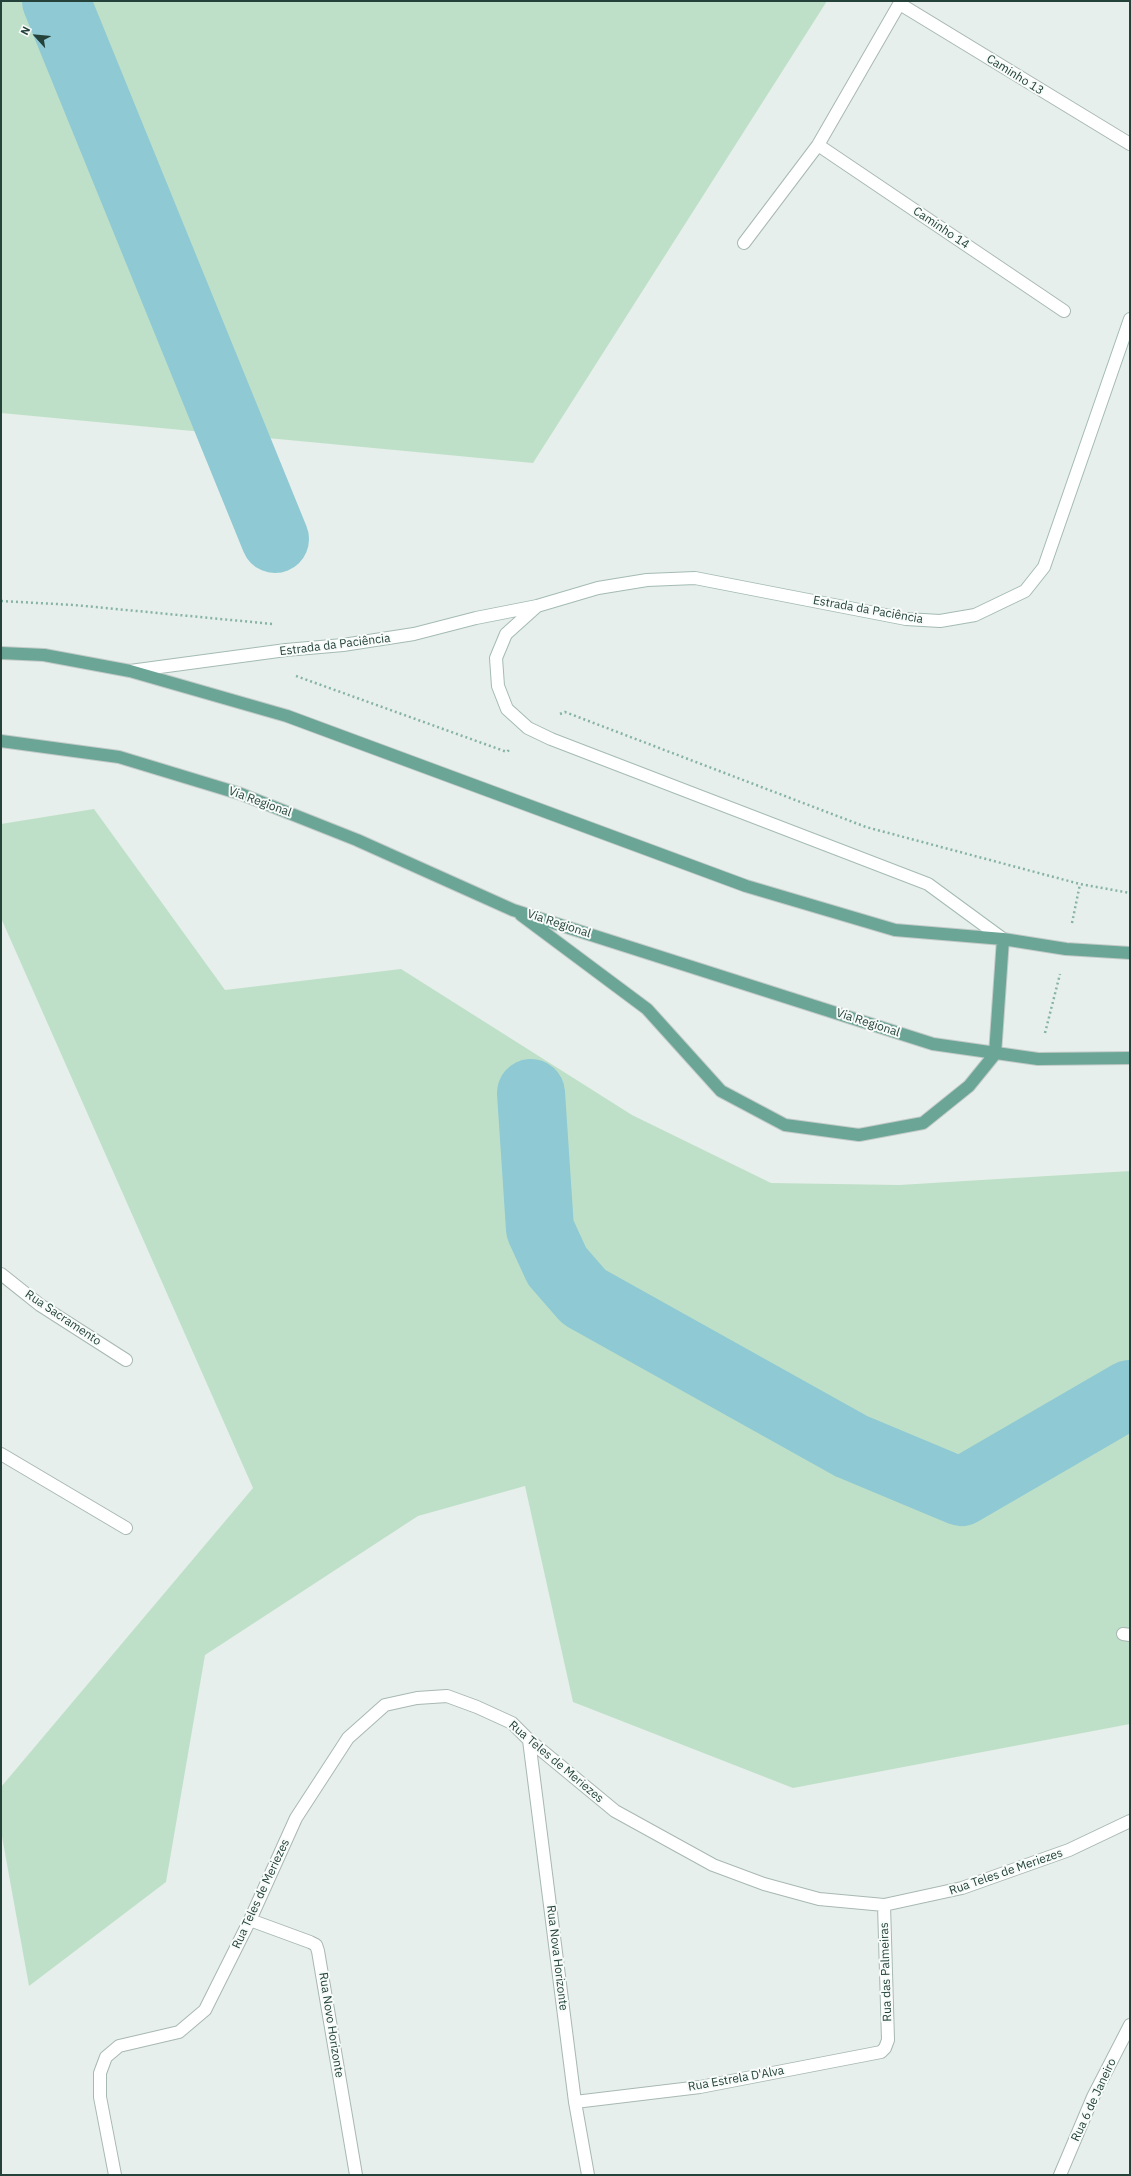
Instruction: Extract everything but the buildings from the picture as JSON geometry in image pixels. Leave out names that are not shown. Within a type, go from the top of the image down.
[{"type":"main road","points":[[1,653],[44,656],[130,671],[287,716],[746,886],[894,930],[1003,939],[1066,949],[1130,953]]},
{"type":"main road","name":"Via Regional","points":[[1,741],[119,757],[242,794],[358,840],[513,910],[933,1044],[1038,1059],[1130,1058]]},
{"type":"main road","points":[[513,910],[647,1009],[721,1091],[785,1125],[860,1135],[923,1123],[969,1086],[995,1054],[1003,939]]},
{"type":"street","name":"Caminho 13","points":[[901,2],[1130,144]]},
{"type":"street","points":[[744,243],[818,145],[901,2]]},
{"type":"street","name":"Caminho 14","points":[[818,145],[1064,311]]},
{"type":"street","name":"Estrada da Paciência","points":[[130,671],[286,650],[343,646],[414,634],[476,618],[537,606],[598,588],[647,580],[695,578],[906,619],[940,621],[975,615],[1025,591],[1044,567],[1130,320]]},
{"type":"street","name":"Estrada da Paciência","points":[[537,606],[506,634],[496,658],[498,686],[507,709],[528,728],[551,739],[928,884],[1003,939]]},
{"type":"street","name":"Rua Sacramento","points":[[1,1274],[40,1305],[126,1360]]},
{"type":"street","points":[[1,1454],[126,1528]]},
{"type":"street","name":"Rua Teles de Meriezes","points":[[115,2175],[100,2097],[100,2073],[106,2057],[119,2046],[179,2032],[205,2010],[250,1920],[296,1818],[348,1738],[385,1705],[417,1698],[447,1696],[512,1723],[529,1740],[615,1811],[713,1864],[764,1884],[819,1899],[884,1905],[962,1888],[1069,1850],[1130,1821]]},
{"type":"street","name":"Rua Nova Horizonte","points":[[529,1740],[575,2102],[588,2175]]},
{"type":"street","name":"Rua das Palmeiras","points":[[884,1905],[888,2040]]},
{"type":"street","name":"Rua Novo Horizonte","points":[[250,1920],[316,1945],[356,2175]]},
{"type":"street","name":"Rua 6 de Janeiro","points":[[1060,2175],[1093,2097],[1130,2025]]},
{"type":"street","name":"Rua Estrela D'Alva","points":[[575,2102],[700,2087],[866,2055],[881,2052],[885,2048],[888,2040]]},
{"type":"green space","points":[[1,1],[827,1],[533,463],[1,413]]},
{"type":"green space","points":[[94,809],[225,990],[401,969],[632,1115],[771,1183],[899,1185],[1130,1171],[1130,1724],[793,1788],[573,1702],[525,1486],[418,1516],[205,1655],[166,1882],[29,1986],[1,1831],[1,1787],[253,1488],[1,918],[1,824]]},
{"type":"waterway","points":[[56,1],[275,539]]},
{"type":"waterway","points":[[531,1093],[540,1229],[557,1266],[584,1297],[851,1446],[961,1492],[1130,1394]]}]
